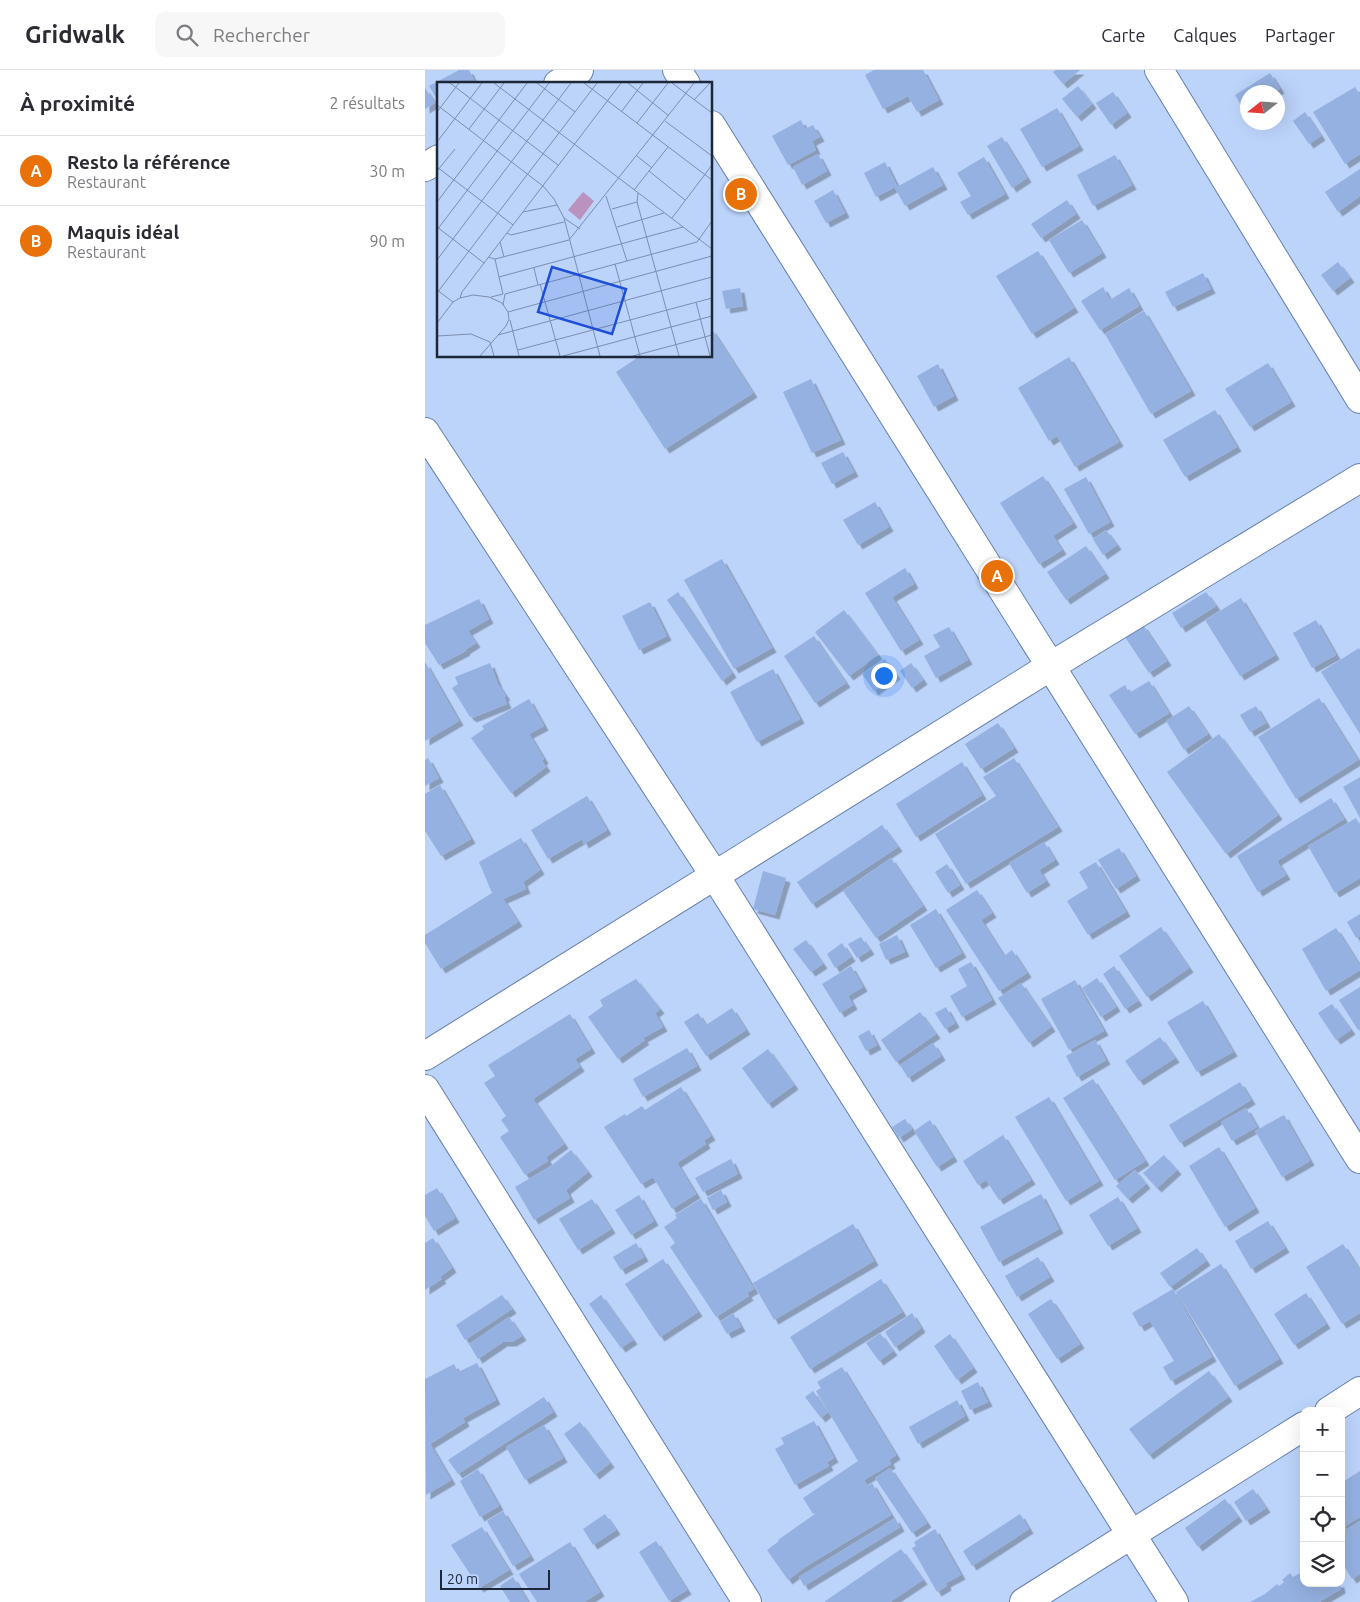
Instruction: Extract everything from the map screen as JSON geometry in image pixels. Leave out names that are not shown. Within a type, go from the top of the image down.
[{"type":"street","points":[[561,82],[579,70]]},
{"type":"street","points":[[677,70],[685,82]]},
{"type":"street","points":[[1159,70],[1360,399]]},
{"type":"street","points":[[713,128],[1360,1159]]},
{"type":"street","points":[[425,167],[437,160]]},
{"type":"street","points":[[425,432],[715,876],[1175,1602]]},
{"type":"street","points":[[425,1056],[1051,666],[1360,478]]},
{"type":"street","points":[[425,1089],[747,1602]]},
{"type":"street","points":[[1335,1407],[1360,1391]]},
{"type":"street","points":[[1024,1602],[1300,1428]]},
{"type":"building","points":[[459,70],[469,70],[475,82],[437,82],[437,100],[429,86]]},
{"type":"building","points":[[874,70],[923,70],[939,100],[917,112],[908,96],[883,109],[865,75]]},
{"type":"building","points":[[1056,70],[1080,70],[1063,84],[1053,72]]},
{"type":"building","points":[[1270,73],[1278,85],[1251,85]]},
{"type":"building","points":[[1078,86],[1092,104],[1077,117],[1062,99]]},
{"type":"building","points":[[1355,87],[1360,95],[1360,154],[1345,164],[1313,112]]},
{"type":"building","points":[[425,88],[435,103],[425,109]]},
{"type":"building","points":[[1113,92],[1127,113],[1111,125],[1096,103]]},
{"type":"building","points":[[1240,92],[1240,104],[1235,95]]},
{"type":"building","points":[[1057,108],[1079,146],[1042,167],[1020,129]]},
{"type":"building","points":[[1305,112],[1321,136],[1309,144],[1293,121]]},
{"type":"building","points":[[801,120],[805,129],[813,125],[820,137],[812,141],[816,150],[788,165],[772,136]]},
{"type":"building","points":[[1002,137],[1027,178],[1012,188],[987,146]]},
{"type":"building","points":[[818,154],[827,171],[802,185],[793,167]]},
{"type":"building","points":[[1115,155],[1132,185],[1093,206],[1077,175]]},
{"type":"building","points":[[984,157],[1005,194],[968,215],[960,202],[971,196],[957,173]]},
{"type":"building","points":[[885,162],[897,186],[876,197],[864,173]]},
{"type":"building","points":[[933,167],[943,185],[905,206],[895,188]]},
{"type":"building","points":[[1360,169],[1360,196],[1338,212],[1325,192]]},
{"type":"building","points":[[833,190],[845,213],[826,223],[814,201]]},
{"type":"building","points":[[1067,200],[1076,214],[1041,238],[1031,224]]},
{"type":"building","points":[[1082,220],[1102,253],[1069,273],[1049,240]]},
{"type":"building","points":[[1038,251],[1074,308],[1032,334],[996,276]]},
{"type":"building","points":[[1338,262],[1350,278],[1333,291],[1321,275]]},
{"type":"building","points":[[1203,273],[1211,289],[1173,307],[1165,292]]},
{"type":"building","points":[[1103,287],[1110,300],[1129,288],[1139,306],[1100,330],[1081,301]]},
{"type":"building","points":[[740,288],[743,306],[726,309],[722,291]]},
{"type":"building","points":[[1144,311],[1191,391],[1151,414],[1105,334]]},
{"type":"building","points":[[713,331],[753,393],[665,449],[616,372],[637,358],[713,358]]},
{"type":"building","points":[[1069,357],[1119,442],[1075,467],[1057,436],[1049,441],[1018,388]]},
{"type":"building","points":[[1268,363],[1291,402],[1250,427],[1225,389]]},
{"type":"building","points":[[938,364],[954,396],[934,407],[917,376]]},
{"type":"building","points":[[811,379],[841,440],[812,453],[783,392]]},
{"type":"building","points":[[1215,410],[1237,447],[1185,477],[1163,440]]},
{"type":"building","points":[[843,452],[854,472],[832,484],[821,463]]},
{"type":"building","points":[[1043,476],[1073,523],[1053,536],[1062,550],[1039,564],[1000,503]]},
{"type":"building","points":[[1086,477],[1110,522],[1089,534],[1064,489]]},
{"type":"building","points":[[875,502],[889,527],[858,545],[843,520]]},
{"type":"building","points":[[1106,530],[1117,545],[1103,555],[1093,539]]},
{"type":"building","points":[[1086,546],[1105,574],[1066,600],[1047,572]]},
{"type":"building","points":[[722,559],[772,648],[734,669],[684,580]]},
{"type":"building","points":[[905,568],[914,584],[892,597],[919,640],[901,651],[865,593]]},
{"type":"building","points":[[678,592],[732,673],[722,681],[667,600]]},
{"type":"building","points":[[1206,592],[1216,606],[1181,628],[1172,613]]},
{"type":"building","points":[[1241,598],[1275,655],[1240,676],[1205,620]]},
{"type":"building","points":[[479,599],[489,619],[468,631],[476,643],[466,651],[439,665],[425,643],[425,625]]},
{"type":"building","points":[[650,602],[667,636],[639,650],[622,616]]},
{"type":"building","points":[[844,610],[878,655],[849,676],[815,632]]},
{"type":"building","points":[[1316,620],[1336,655],[1312,668],[1293,633]]},
{"type":"building","points":[[1143,625],[1167,661],[1149,673],[1125,637]]},
{"type":"building","points":[[949,627],[968,660],[936,678],[924,656],[940,647],[933,635]]},
{"type":"building","points":[[814,636],[846,683],[815,703],[784,656]]},
{"type":"building","points":[[1359,648],[1360,650],[1360,734],[1321,672]]},
{"type":"building","points":[[885,659],[896,675],[874,691],[862,674]]},
{"type":"building","points":[[425,662],[459,721],[425,741]]},
{"type":"building","points":[[490,663],[498,684],[506,696],[504,697],[507,704],[472,718],[452,688],[458,684],[455,677]]},
{"type":"building","points":[[911,663],[923,680],[912,688],[900,671]]},
{"type":"building","points":[[773,669],[800,719],[757,742],[730,692]]},
{"type":"building","points":[[1149,681],[1169,713],[1135,734],[1109,695],[1125,685],[1129,693]]},
{"type":"building","points":[[1319,698],[1358,760],[1296,799],[1258,737]]},
{"type":"building","points":[[529,699],[544,726],[529,734],[544,759],[542,761],[546,767],[511,793],[471,738],[484,729],[482,726]]},
{"type":"building","points":[[1189,706],[1208,734],[1184,750],[1166,721]]},
{"type":"building","points":[[1256,706],[1266,723],[1250,732],[1240,715]]},
{"type":"building","points":[[998,723],[1014,748],[981,769],[965,744]]},
{"type":"building","points":[[1219,734],[1278,815],[1226,854],[1167,772]]},
{"type":"building","points":[[428,758],[439,778],[425,786],[425,760]]},
{"type":"building","points":[[1014,758],[1058,827],[966,884],[935,834],[996,796],[983,777]]},
{"type":"building","points":[[962,762],[982,795],[916,837],[896,804]]},
{"type":"building","points":[[1360,777],[1360,818],[1343,787]]},
{"type":"building","points":[[440,785],[471,839],[441,856],[425,831],[425,794]]},
{"type":"building","points":[[587,796],[607,830],[584,844],[582,839],[548,859],[531,830]]},
{"type":"building","points":[[1331,798],[1344,819],[1277,861],[1286,875],[1258,892],[1237,856]]},
{"type":"building","points":[[1356,818],[1360,825],[1360,878],[1335,893],[1308,846]]},
{"type":"building","points":[[882,825],[898,847],[812,904],[797,882]]},
{"type":"building","points":[[521,838],[540,870],[523,882],[526,889],[503,899],[518,922],[441,969],[425,943],[425,935],[492,893],[479,862]]},
{"type":"building","points":[[1044,842],[1055,860],[1039,870],[1046,881],[1027,893],[1009,863]]},
{"type":"building","points":[[1119,848],[1136,876],[1116,889],[1098,860]]},
{"type":"building","points":[[891,858],[923,906],[876,938],[843,891]]},
{"type":"building","points":[[1096,862],[1126,912],[1088,935],[1067,901],[1088,888],[1079,872]]},
{"type":"building","points":[[947,864],[960,885],[948,893],[935,872]]},
{"type":"building","points":[[763,871],[786,878],[775,915],[753,909]]},
{"type":"building","points":[[977,890],[992,913],[981,920],[1004,956],[1012,950],[1027,973],[999,991],[946,910]]},
{"type":"building","points":[[936,909],[962,953],[936,968],[910,925]]},
{"type":"building","points":[[1360,914],[1360,936],[1356,938],[1347,922]]},
{"type":"building","points":[[1161,927],[1189,968],[1147,997],[1119,956]]},
{"type":"building","points":[[1336,928],[1360,966],[1360,970],[1326,991],[1302,949]]},
{"type":"building","points":[[897,935],[905,952],[886,960],[879,944]]},
{"type":"building","points":[[861,937],[870,950],[857,958],[848,944]]},
{"type":"building","points":[[806,940],[823,964],[811,972],[793,949]]},
{"type":"building","points":[[842,943],[851,957],[835,968],[827,954]]},
{"type":"building","points":[[971,962],[992,1000],[962,1017],[950,996],[967,986],[958,969]]},
{"type":"building","points":[[851,966],[863,987],[848,996],[853,1005],[840,1013],[822,984]]},
{"type":"building","points":[[1114,966],[1138,1001],[1125,1009],[1103,974]]},
{"type":"building","points":[[1097,978],[1116,1007],[1101,1017],[1082,988]]},
{"type":"building","points":[[636,979],[660,1009],[655,1013],[663,1027],[643,1038],[645,1040],[618,1059],[588,1017],[603,1006],[600,1000]]},
{"type":"building","points":[[1075,980],[1104,1031],[1069,1050],[1041,999]]},
{"type":"building","points":[[1021,983],[1051,1027],[1029,1043],[998,998]]},
{"type":"building","points":[[1360,987],[1360,1029],[1358,1030],[1339,1000]]},
{"type":"building","points":[[1203,1001],[1233,1052],[1197,1072],[1167,1022]]},
{"type":"building","points":[[1332,1004],[1351,1030],[1336,1040],[1318,1013]]},
{"type":"building","points":[[946,1007],[955,1023],[945,1029],[935,1013]]},
{"type":"building","points":[[732,1008],[746,1030],[706,1056],[684,1022],[698,1013],[706,1025]]},
{"type":"building","points":[[920,1012],[936,1034],[896,1062],[881,1040]]},
{"type":"building","points":[[570,1014],[591,1049],[575,1059],[580,1067],[533,1099],[564,1144],[546,1157],[548,1161],[525,1175],[500,1137],[509,1131],[501,1120],[506,1116],[484,1083],[495,1076],[488,1065]]},
{"type":"building","points":[[869,1030],[877,1045],[866,1051],[858,1036]]},
{"type":"building","points":[[1160,1037],[1175,1058],[1139,1081],[1125,1061]]},
{"type":"building","points":[[1095,1040],[1106,1060],[1077,1077],[1066,1056]]},
{"type":"building","points":[[933,1043],[941,1056],[908,1078],[900,1065]]},
{"type":"building","points":[[687,1048],[697,1066],[643,1097],[633,1079]]},
{"type":"building","points":[[768,1049],[794,1085],[768,1104],[742,1068]]},
{"type":"building","points":[[1093,1079],[1145,1161],[1115,1180],[1063,1098]]},
{"type":"building","points":[[1240,1082],[1251,1100],[1180,1143],[1169,1125]]},
{"type":"building","points":[[681,1087],[711,1136],[704,1140],[706,1144],[677,1163],[696,1194],[672,1209],[653,1177],[641,1184],[604,1127],[642,1106],[645,1110]]},
{"type":"building","points":[[1049,1097],[1099,1181],[1066,1201],[1015,1117]]},
{"type":"building","points":[[1246,1108],[1257,1127],[1232,1141],[1221,1122]]},
{"type":"building","points":[[1284,1115],[1310,1161],[1282,1177],[1255,1131]]},
{"type":"building","points":[[905,1119],[912,1129],[899,1138],[892,1127]]},
{"type":"building","points":[[930,1120],[953,1157],[937,1167],[914,1131]]},
{"type":"building","points":[[1003,1135],[1031,1180],[999,1200],[986,1180],[978,1185],[963,1161]]},
{"type":"building","points":[[1219,1147],[1255,1208],[1225,1227],[1189,1166]]},
{"type":"building","points":[[571,1150],[588,1172],[566,1190],[570,1198],[534,1220],[515,1187],[551,1166]]},
{"type":"building","points":[[1164,1155],[1177,1170],[1157,1188],[1143,1173]]},
{"type":"building","points":[[731,1159],[738,1174],[703,1192],[695,1178]]},
{"type":"building","points":[[1135,1170],[1146,1184],[1128,1199],[1116,1186]]},
{"type":"building","points":[[437,1188],[455,1218],[434,1231],[425,1216],[425,1195]]},
{"type":"building","points":[[721,1190],[727,1202],[713,1210],[707,1198]]},
{"type":"building","points":[[1041,1194],[1059,1229],[999,1262],[980,1227]]},
{"type":"building","points":[[639,1195],[654,1221],[631,1235],[615,1210]]},
{"type":"building","points":[[1118,1197],[1137,1228],[1108,1246],[1089,1215]]},
{"type":"building","points":[[592,1199],[611,1229],[578,1250],[559,1219]]},
{"type":"building","points":[[701,1199],[754,1289],[747,1293],[749,1296],[716,1317],[670,1247],[675,1243],[664,1227],[677,1218],[675,1215]]},
{"type":"building","points":[[1268,1221],[1285,1248],[1251,1269],[1235,1241]]},
{"type":"building","points":[[853,1224],[874,1261],[774,1320],[753,1283]]},
{"type":"building","points":[[433,1238],[452,1268],[440,1277],[442,1279],[425,1290],[425,1243]]},
{"type":"building","points":[[636,1243],[644,1257],[621,1270],[613,1257]]},
{"type":"building","points":[[1343,1244],[1360,1271],[1360,1313],[1342,1324],[1306,1267]]},
{"type":"building","points":[[1197,1248],[1206,1261],[1170,1287],[1160,1273]]},
{"type":"building","points":[[1038,1257],[1050,1277],[1017,1297],[1005,1276]]},
{"type":"building","points":[[663,1259],[698,1312],[660,1337],[625,1284]]},
{"type":"building","points":[[1221,1264],[1279,1359],[1235,1386],[1176,1292]]},
{"type":"building","points":[[881,1279],[902,1312],[810,1369],[790,1337]]},
{"type":"building","points":[[1173,1289],[1212,1357],[1171,1381],[1163,1367],[1174,1361],[1150,1321],[1140,1327],[1132,1313]]},
{"type":"building","points":[[1306,1293],[1326,1324],[1294,1345],[1274,1314]]},
{"type":"building","points":[[502,1295],[512,1309],[465,1340],[456,1325]]},
{"type":"building","points":[[601,1295],[633,1340],[621,1348],[589,1304]]},
{"type":"building","points":[[1051,1299],[1080,1344],[1057,1359],[1028,1314]]},
{"type":"building","points":[[733,1313],[741,1327],[727,1334],[720,1322]]},
{"type":"building","points":[[912,1313],[921,1328],[895,1347],[885,1332]]},
{"type":"building","points":[[509,1317],[522,1336],[512,1342],[503,1342],[478,1359],[469,1344]]},
{"type":"building","points":[[880,1333],[893,1351],[879,1361],[866,1343]]},
{"type":"building","points":[[950,1334],[973,1368],[957,1380],[934,1346]]},
{"type":"building","points":[[477,1363],[496,1400],[463,1418],[465,1422],[430,1444],[451,1480],[426,1495],[425,1379],[454,1364],[458,1372]]},
{"type":"building","points":[[842,1367],[896,1455],[889,1460],[891,1464],[864,1480],[868,1486],[872,1483],[891,1515],[805,1567],[788,1580],[767,1550],[829,1504],[813,1514],[803,1498],[858,1461],[816,1391],[821,1388],[817,1382]]},
{"type":"building","points":[[1209,1371],[1228,1397],[1149,1455],[1129,1429]]},
{"type":"building","points":[[978,1382],[988,1402],[970,1410],[961,1391]]},
{"type":"building","points":[[813,1391],[828,1412],[821,1418],[805,1397]]},
{"type":"building","points":[[544,1397],[553,1412],[458,1474],[448,1460]]},
{"type":"building","points":[[957,1400],[965,1416],[918,1444],[909,1427]]},
{"type":"building","points":[[814,1421],[834,1458],[827,1462],[829,1466],[795,1485],[775,1449],[784,1444],[781,1438]]},
{"type":"building","points":[[580,1422],[610,1463],[595,1475],[564,1434]]},
{"type":"building","points":[[544,1425],[563,1458],[525,1480],[506,1447]]},
{"type":"building","points":[[890,1468],[927,1523],[912,1533],[875,1478]]},
{"type":"building","points":[[478,1469],[499,1506],[480,1517],[460,1481]]},
{"type":"building","points":[[1360,1471],[1360,1517],[1345,1526],[1345,1497],[1345,1480]]},
{"type":"building","points":[[1253,1489],[1266,1508],[1246,1521],[1234,1502]]},
{"type":"building","points":[[1225,1499],[1238,1517],[1198,1547],[1185,1528]]},
{"type":"building","points":[[503,1511],[530,1556],[513,1566],[487,1521]]},
{"type":"building","points":[[605,1514],[616,1530],[593,1545],[583,1529]]},
{"type":"building","points":[[1020,1514],[1029,1529],[972,1566],[963,1551]]},
{"type":"building","points":[[895,1518],[900,1527],[804,1586],[799,1577]]},
{"type":"building","points":[[1360,1521],[1360,1574],[1352,1579],[1345,1568],[1345,1530]]},
{"type":"building","points":[[482,1527],[509,1570],[479,1588],[451,1545]]},
{"type":"building","points":[[935,1529],[961,1575],[946,1583],[947,1586],[937,1592],[912,1548],[916,1546],[914,1542]]},
{"type":"building","points":[[656,1541],[687,1590],[669,1601],[639,1552]]},
{"type":"building","points":[[570,1542],[600,1592],[584,1602],[537,1602],[519,1574]]},
{"type":"building","points":[[901,1549],[923,1580],[890,1602],[824,1602]]},
{"type":"building","points":[[1290,1573],[1293,1577],[1300,1573],[1300,1587],[1341,1587],[1341,1589],[1319,1602],[1250,1602],[1265,1594],[1277,1584],[1279,1586],[1284,1582],[1282,1580]]},
{"type":"building","points":[[513,1577],[528,1602],[510,1602],[500,1586]]},
{"type":"place","name":"Maquis idéal","points":[[741,194]]},
{"type":"place","name":"Resto la référence","points":[[997,576]]}]
